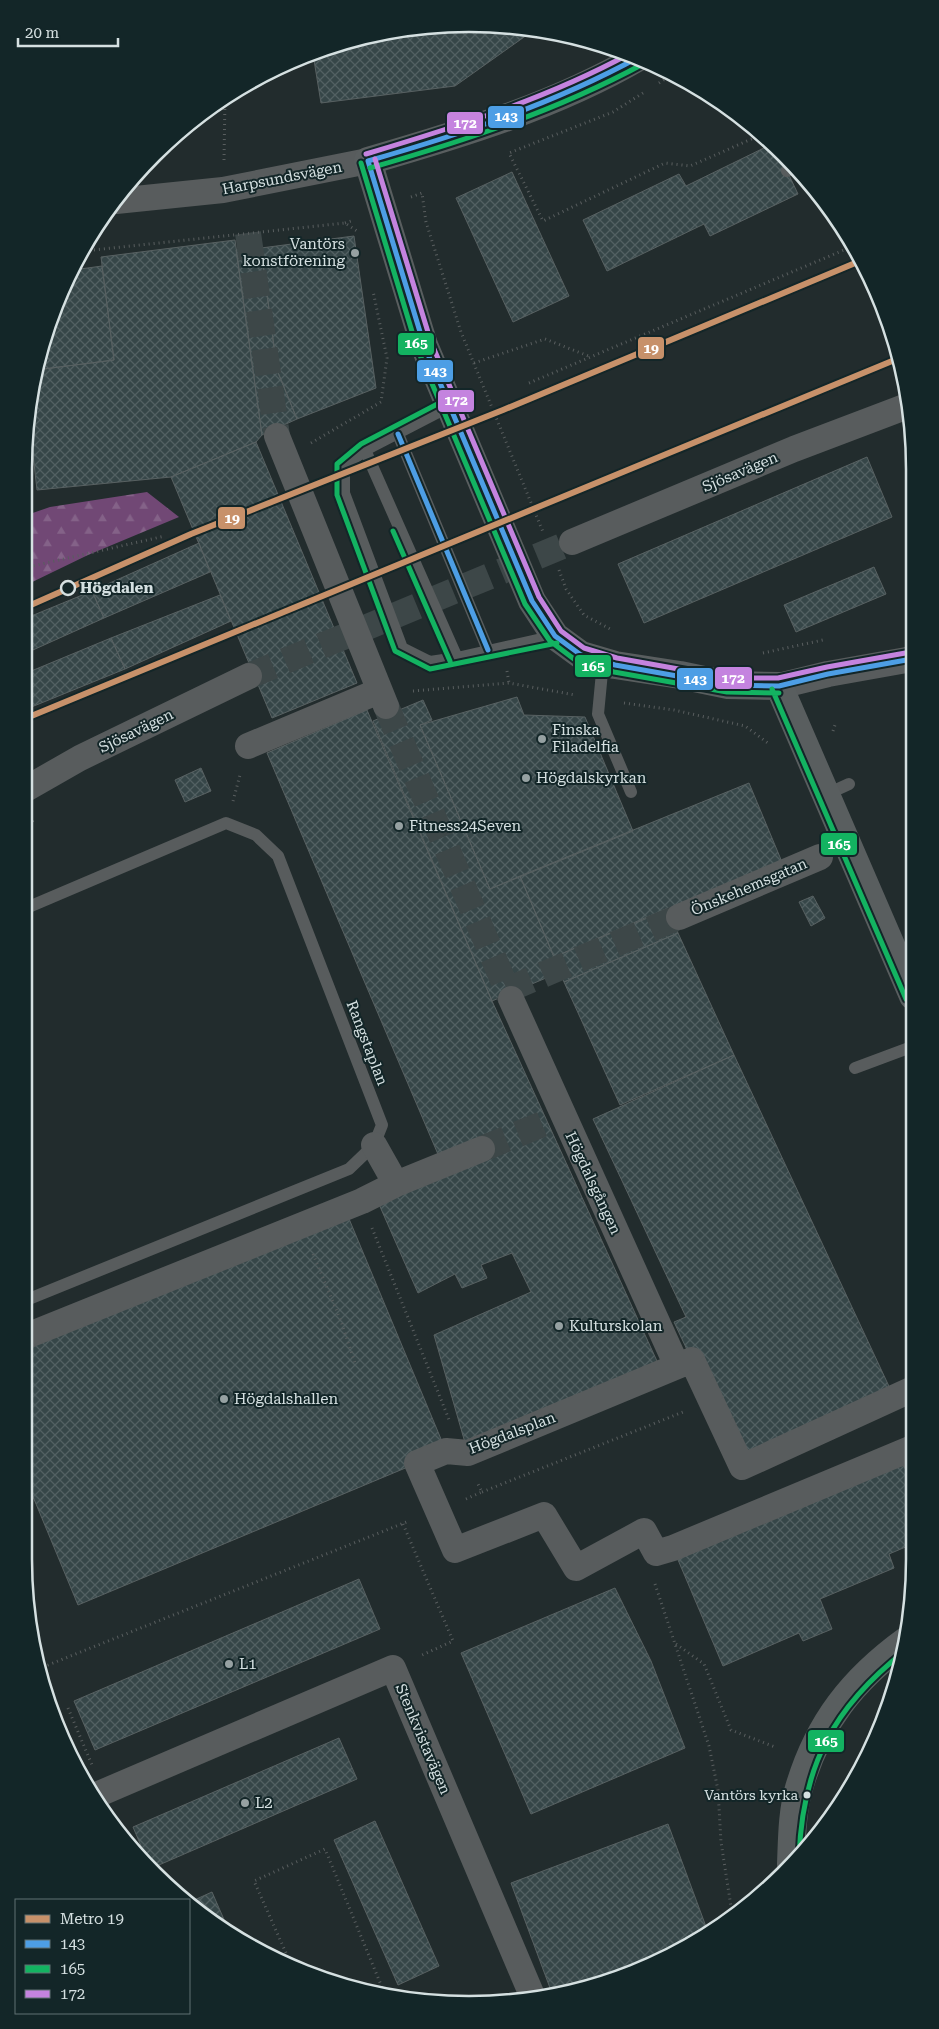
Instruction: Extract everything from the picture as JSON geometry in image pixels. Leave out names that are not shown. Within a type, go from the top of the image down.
[{"type":"street","name":"Harpsundsvägen","points":[[125,200],[223,190],[368,161],[504,119],[611,74],[629,63]]},
{"type":"street","points":[[368,161],[424,345],[532,601],[555,636],[581,655],[603,662],[728,685],[779,686],[828,674],[906,659]]},
{"type":"street","name":"Sjösavägen","points":[[572,542],[794,449],[902,408]]},
{"type":"street","points":[[248,746],[382,698],[282,447]]},
{"type":"street","name":"Sjösavägen","points":[[33,785],[80,758],[249,676]]},
{"type":"street","points":[[779,686],[837,790],[906,977]]},
{"type":"street","name":"Önskehemsgatan","points":[[678,917],[820,857]]},
{"type":"street","name":"Högdalsgången","points":[[512,999],[677,1366]]},
{"type":"street","points":[[374,1145],[396,1184]]},
{"type":"street","points":[[33,1333],[362,1201],[396,1184],[482,1149]]},
{"type":"street","name":"Högdalsplan","points":[[906,1392],[742,1467],[692,1360],[468,1452],[446,1451],[417,1463],[455,1550],[544,1515],[576,1568],[644,1531],[656,1553],[673,1548],[906,1450]]},
{"type":"street","points":[[792,1855],[792,1828],[798,1789],[815,1744],[840,1701],[869,1672],[897,1648]]},
{"type":"street","name":"Stenkvistavägen","points":[[101,1793],[393,1668],[531,1992]]},
{"type":"lane","points":[[450,406],[365,450],[344,466],[344,493],[402,648],[430,662],[457,658],[555,636]]},
{"type":"lane","points":[[398,434],[488,650]]},
{"type":"lane","points":[[365,450],[457,658]]},
{"type":"lane","points":[[603,662],[598,714],[631,792]]},
{"type":"lane","points":[[33,905],[226,824]]},
{"type":"lane","name":"Rangstaplan","points":[[226,824],[256,835],[278,856],[382,1125],[374,1145]]},
{"type":"lane","points":[[855,1068],[906,1049]]},
{"type":"lane","points":[[33,1297],[349,1168],[374,1145]]},
{"type":"path","points":[[654,86],[665,79]]},
{"type":"path","points":[[646,91],[612,112],[509,153],[542,222],[665,164],[690,166],[754,138]]},
{"type":"path","points":[[223,190],[225,108]]},
{"type":"path","points":[[422,193],[426,222],[461,332],[544,535]]},
{"type":"path","points":[[92,249],[345,224],[360,233]]},
{"type":"path","points":[[529,383],[847,249]]},
{"type":"path","points":[[282,447],[381,402],[387,358],[370,281]]},
{"type":"path","points":[[474,363],[545,339],[590,357]]},
{"type":"path","points":[[33,566],[165,536]]},
{"type":"path","points":[[555,562],[566,589],[584,615],[616,631]]},
{"type":"path","points":[[762,653],[823,640]]},
{"type":"path","points":[[226,824],[248,746]]},
{"type":"path","points":[[362,1201],[462,1452],[482,1492]]},
{"type":"path","points":[[311,1251],[341,1321],[355,1363]]},
{"type":"path","points":[[45,1666],[686,1411]]},
{"type":"path","points":[[393,1668],[453,1641],[403,1524]]},
{"type":"path","points":[[655,1582],[709,1746],[718,1790],[721,1842],[731,1909]]},
{"type":"path","points":[[675,1644],[704,1664],[730,1730],[775,1747]]},
{"type":"path","points":[[68,1708],[96,1786]]},
{"type":"path","points":[[287,1956],[254,1881],[325,1849],[382,1988]]},
{"type":"green space","points":[[147,492],[179,517],[88,555],[33,582],[33,513],[50,507]]},
{"type":"building","points":[[470,32],[526,36],[455,86],[321,103],[314,61],[356,47],[412,36],[441,33]]},
{"type":"building","points":[[765,147],[785,167],[798,194],[710,236],[704,224],[607,271],[583,220],[679,174],[686,186]]},
{"type":"building","points":[[512,172],[569,296],[513,322],[456,198]]},
{"type":"building","points":[[354,236],[376,388],[297,419],[277,370],[261,248]]},
{"type":"building","points":[[235,240],[262,435],[256,442],[171,477],[37,490],[33,441],[36,412],[44,369],[114,360],[101,257]]},
{"type":"building","points":[[261,248],[277,370],[297,419],[262,435],[236,250]]},
{"type":"building","points":[[102,266],[114,360],[44,369],[66,302],[82,269]]},
{"type":"building","points":[[256,442],[357,683],[272,718],[171,477]]},
{"type":"building","points":[[867,457],[892,517],[644,623],[618,564]]},
{"type":"building","points":[[199,543],[210,572],[104,618],[92,591]]},
{"type":"building","points":[[874,567],[886,594],[796,632],[784,605]]},
{"type":"building","points":[[92,591],[104,618],[33,650],[33,615]]},
{"type":"building","points":[[220,595],[231,621],[125,669],[111,638]]},
{"type":"building","points":[[111,638],[125,669],[33,706],[33,670]]},
{"type":"building","name":"Högdalskyrkan","points":[[517,697],[524,715],[585,717],[633,831],[490,889],[420,725]]},
{"type":"building","points":[[423,700],[432,720],[420,725],[490,889],[520,876],[554,957],[668,908],[678,933],[564,982],[560,972],[492,1001],[373,721]]},
{"type":"building","points":[[367,710],[492,1001],[662,1372],[468,1453],[434,1335],[531,1292],[512,1253],[481,1265],[487,1278],[462,1288],[455,1274],[418,1293],[378,1202],[446,1173],[267,753]]},
{"type":"building","points":[[201,768],[211,791],[185,802],[175,780]]},
{"type":"building","points":[[749,783],[782,862],[554,957],[520,876]]},
{"type":"building","points":[[813,896],[825,918],[811,926],[799,902]]},
{"type":"building","points":[[678,933],[734,1055],[620,1105],[564,982]]},
{"type":"building","points":[[734,1055],[894,1397],[742,1467],[674,1322],[686,1317],[593,1119]]},
{"type":"building","name":"Högdalshallen","points":[[347,1214],[446,1451],[78,1605],[33,1497],[33,1343]]},
{"type":"building","points":[[906,1464],[906,1547],[889,1554],[894,1568],[820,1599],[832,1629],[803,1641],[799,1633],[723,1666],[673,1548]]},
{"type":"building","name":"L1","points":[[359,1579],[380,1629],[95,1750],[74,1701]]},
{"type":"building","points":[[615,1588],[651,1661],[685,1748],[531,1814],[461,1653]]},
{"type":"building","name":"L2","points":[[339,1738],[357,1779],[157,1866],[143,1850],[133,1827]]},
{"type":"building","points":[[375,1821],[439,1966],[398,1985],[334,1840]]},
{"type":"building","points":[[668,1824],[706,1927],[688,1938],[637,1963],[583,1982],[550,1989],[511,1883]]},
{"type":"building","points":[[212,1892],[225,1921],[203,1906],[195,1900]]},
{"type":"tunnel","points":[[248,233],[277,436]]},
{"type":"tunnel","points":[[249,676],[572,542]]},
{"type":"tunnel","points":[[386,706],[511,999]]},
{"type":"tunnel","points":[[507,990],[679,917]]},
{"type":"tunnel","points":[[482,1149],[562,1116]]},
{"type":"metro line","name":"19","points":[[33,604],[191,534],[503,410],[854,263]]},
{"type":"metro line","name":"19","points":[[33,715],[893,361]]},
{"type":"transit line","name":"172","points":[[366,154],[500,111],[566,85],[619,59]]},
{"type":"transit line","name":"143","points":[[368,161],[472,129],[574,89],[628,63]]},
{"type":"transit line","name":"165","points":[[370,168],[509,124],[577,96],[638,67]]},
{"type":"transit line","name":"172","points":[[375,159],[431,342],[539,597],[561,631],[584,648],[617,658],[729,678],[778,678],[906,653]]},
{"type":"transit line","name":"143","points":[[368,161],[424,345],[532,601],[555,636],[581,655],[615,665],[728,685],[779,686],[828,674],[906,660]]},
{"type":"transit line","name":"165","points":[[361,163],[417,348],[525,604],[550,641],[578,662],[614,672],[727,692],[779,693]]},
{"type":"transit line","name":"165","points":[[447,399],[361,444],[337,464],[337,495],[395,651],[430,669],[557,643]]},
{"type":"transit line","name":"143","points":[[398,434],[488,650]]},
{"type":"transit line","name":"165","points":[[393,531],[450,661]]},
{"type":"transit line","name":"165","points":[[772,689],[906,999]]},
{"type":"transit line","name":"165","points":[[800,1846],[801,1825],[807,1795],[815,1767],[826,1741],[858,1694],[895,1659]]},
{"type":"place","name":"Vantörs konstförening","points":[[355,253]]},
{"type":"place","name":"Högdalen","points":[[68,588]]},
{"type":"place","name":"Finska Filadelfia","points":[[542,739]]},
{"type":"place","name":"Högdalskyrkan","points":[[526,778]]},
{"type":"place","name":"Fitness24Seven","points":[[399,826]]},
{"type":"place","name":"Kulturskolan","points":[[559,1326]]},
{"type":"place","name":"Högdalshallen","points":[[224,1399]]},
{"type":"place","name":"L1","points":[[229,1664]]},
{"type":"place","name":"Vantörs kyrka","points":[[807,1795]]},
{"type":"place","name":"L2","points":[[245,1803]]}]
